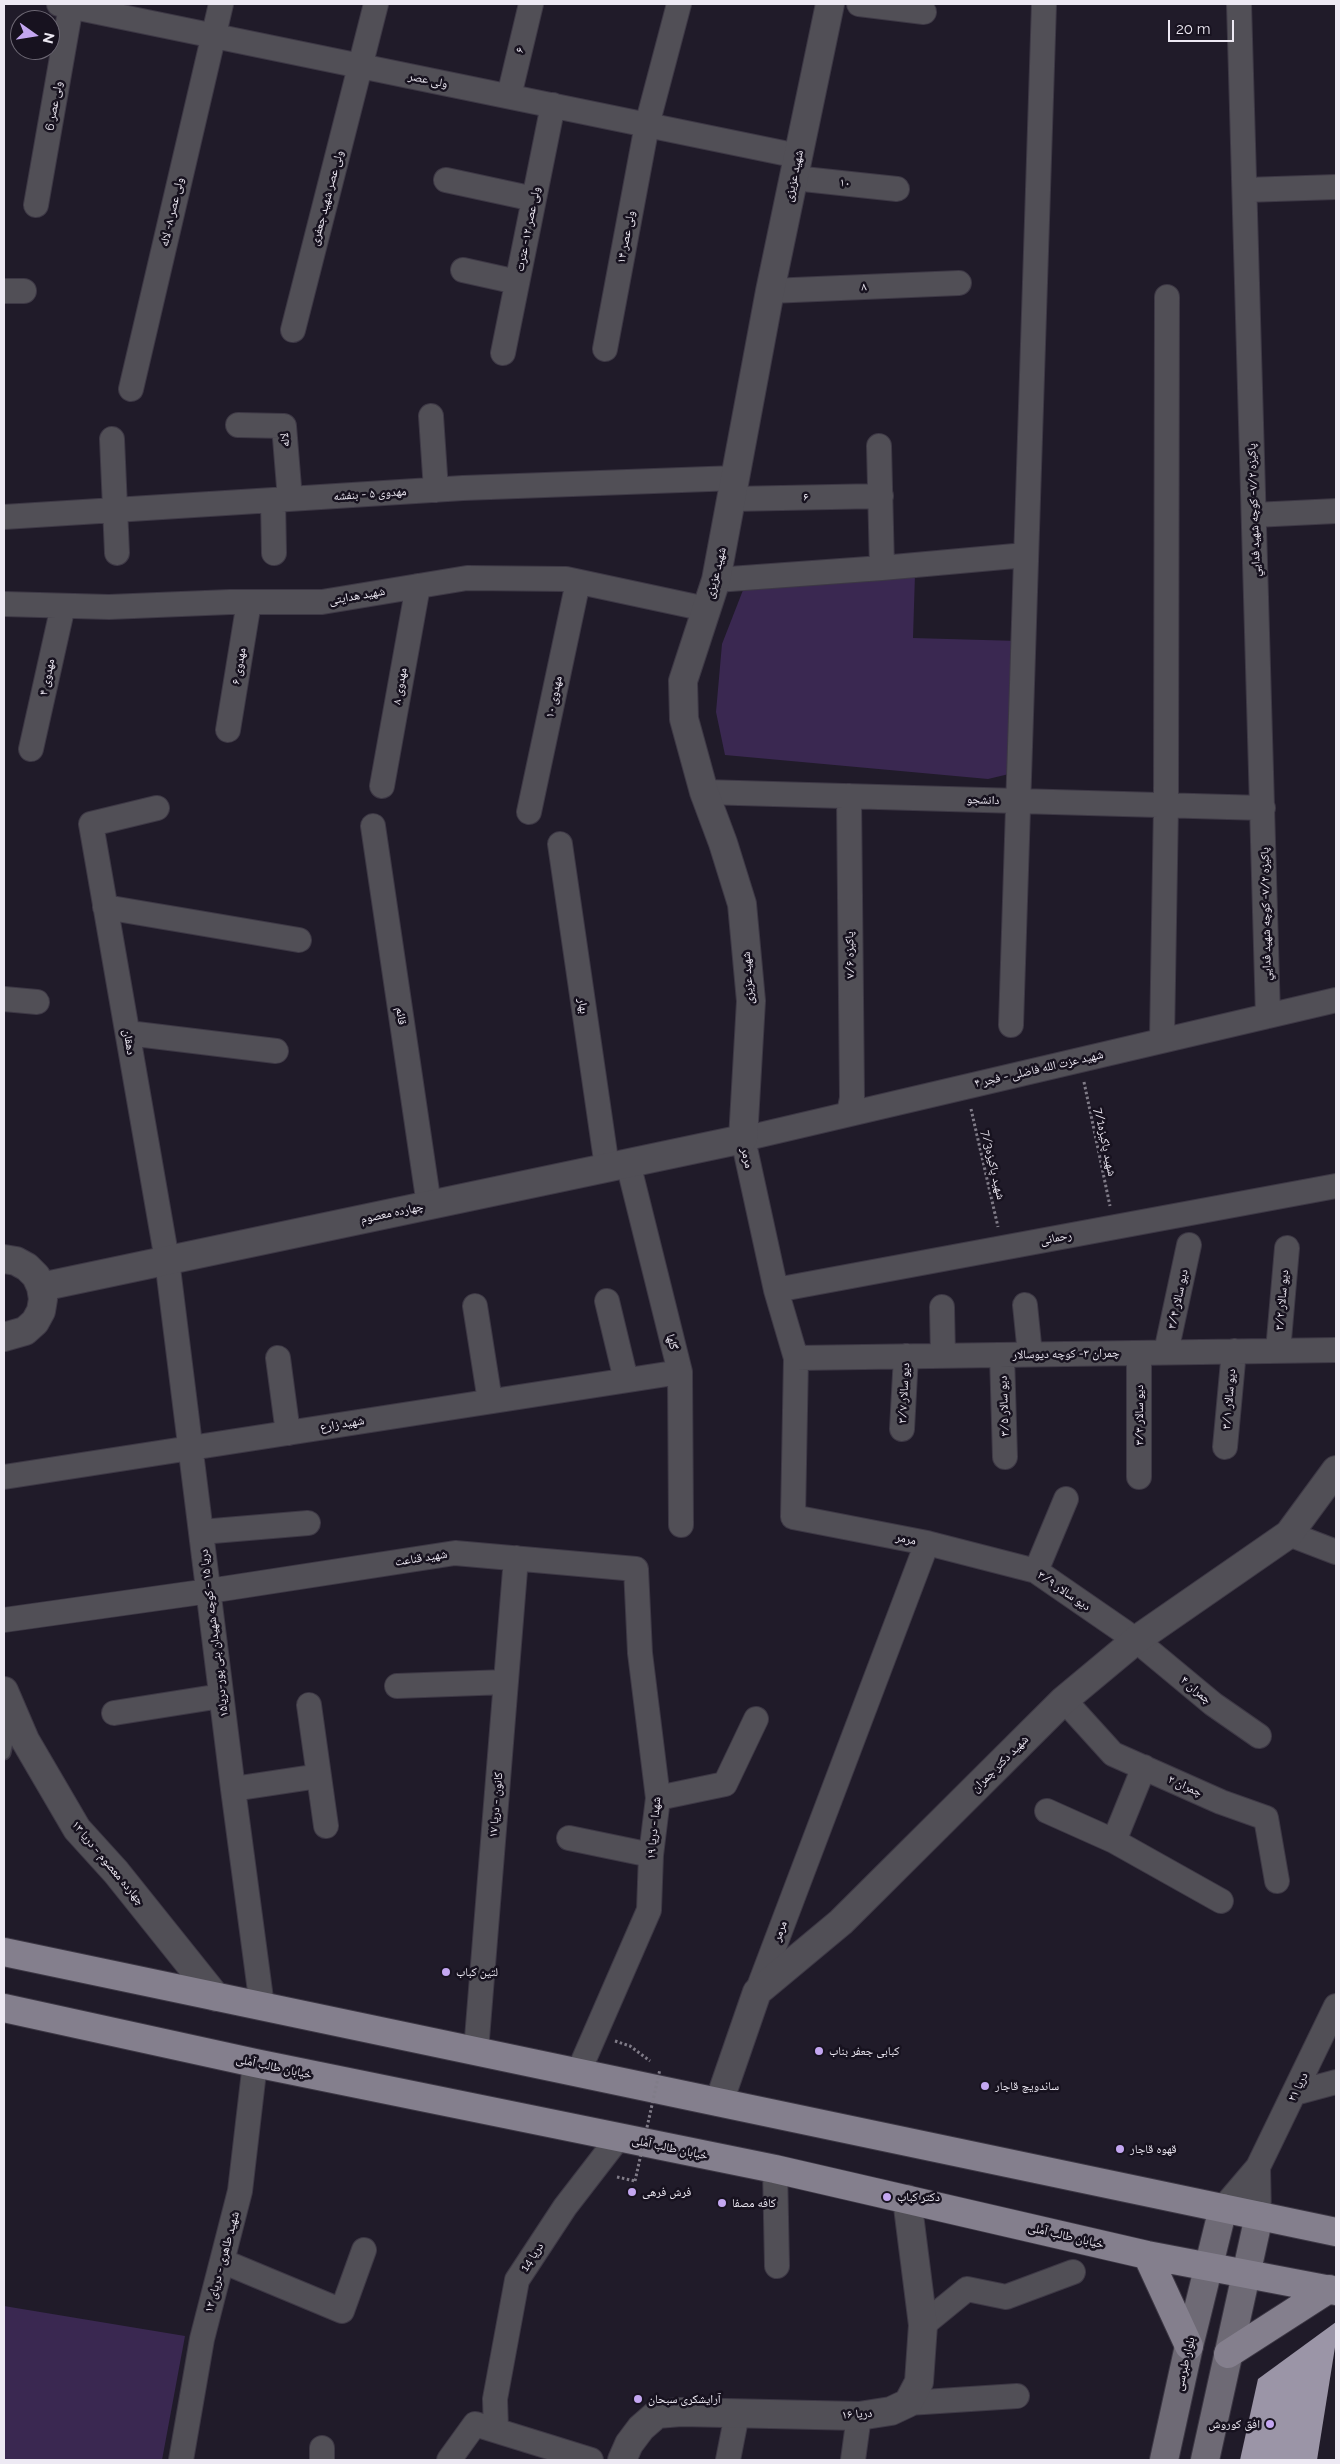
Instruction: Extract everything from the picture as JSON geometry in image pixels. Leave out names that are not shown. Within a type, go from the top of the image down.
[{"type":"main road","points":[[4,1952],[1336,2232]]},
{"type":"main road","name":"خیابان طالب آملی","points":[[4,2008],[254,2063],[775,2169],[1147,2255],[1333,2290]]},
{"type":"main road","name":"بلوار طبرسی","points":[[1164,2460],[1189,2346],[1210,2268],[1223,2208]]},
{"type":"main road","points":[[1205,2460],[1259,2216]]},
{"type":"main road","points":[[1147,2255],[1189,2346]]},
{"type":"main road","points":[[1228,2354],[1333,2290]]},
{"type":"street","name":"ولی عصر ۸- لاله","points":[[131,389],[213,35],[222,4]]},
{"type":"street","name":"ولی عصر شهید جعفری","points":[[293,330],[376,4]]},
{"type":"street","name":"۶","points":[[509,96],[531,4]]},
{"type":"street","points":[[647,125],[679,4]]},
{"type":"street","name":"شهید عزیزی","points":[[743,1138],[751,1001],[742,904],[723,842],[704,792],[684,719],[683,681],[716,580],[770,291],[830,4]]},
{"type":"street","points":[[859,4],[924,12]]},
{"type":"street","points":[[1011,1026],[1044,4]]},
{"type":"street","name":"پاکیزه ۷/۲- كوچه شهيد فدايي","points":[[1239,4],[1268,1016]]},
{"type":"street","name":"ولی عصر","points":[[73,6],[647,125],[796,167]]},
{"type":"street","name":"ولی عصر 6","points":[[36,205],[73,6]]},
{"type":"street","name":"ولی عصر ۱۲- عترت","points":[[503,353],[553,105]]},
{"type":"street","name":"ولی عصر ۱۴","points":[[605,349],[647,125]]},
{"type":"street","name":"۱۰","points":[[796,167],[897,189]]},
{"type":"street","points":[[446,180],[534,199]]},
{"type":"street","points":[[1244,190],[1336,187]]},
{"type":"street","points":[[463,270],[517,282]]},
{"type":"street","name":"۸","points":[[770,291],[958,283]]},
{"type":"street","points":[[1162,1040],[1166,805],[1168,296]]},
{"type":"street","points":[[431,416],[436,490]]},
{"type":"street","name":"لاله","points":[[238,426],[284,426],[281,500]]},
{"type":"street","points":[[112,439],[116,553]]},
{"type":"street","points":[[880,446],[882,568]]},
{"type":"street","name":"۶","points":[[734,488],[880,496]]},
{"type":"street","name":"مهدوی ۵ - بنفشه","points":[[4,517],[436,490],[734,488]]},
{"type":"street","points":[[274,553],[281,500]]},
{"type":"street","points":[[1254,515],[1336,511]]},
{"type":"street","points":[[716,580],[1026,555]]},
{"type":"street","name":"شهید هدایتی","points":[[4,604],[109,607],[249,602],[322,602],[466,578],[566,579],[706,609]]},
{"type":"street","name":"مهدوی ۱۰","points":[[529,812],[578,582]]},
{"type":"street","name":"مهدوی ۸","points":[[382,786],[418,586]]},
{"type":"street","name":"مهدوی ۶","points":[[228,730],[249,602]]},
{"type":"street","name":"مهدوی ۴","points":[[31,749],[63,606]]},
{"type":"street","name":"دانشجو","points":[[704,792],[1263,808]]},
{"type":"street","name":"پاکیزه ۷/۶","points":[[849,796],[852,1098],[849,1114]]},
{"type":"street","name":"دهقان","points":[[157,808],[91,824],[167,1260]]},
{"type":"street","name":"قائم","points":[[373,826],[429,1205]]},
{"type":"street","name":"بهار","points":[[560,844],[618,1165]]},
{"type":"street","points":[[105,907],[299,940]]},
{"type":"street","points":[[4,999],[37,1002]]},
{"type":"street","name":"شهید عزت الله فاضلی - فجر ۴","points":[[743,1138],[1336,1000]]},
{"type":"street","points":[[128,1033],[276,1051]]},
{"type":"street","name":"چهارده معصوم","points":[[41,1287],[743,1138]]},
{"type":"street","name":"مرمر","points":[[743,1138],[776,1290],[796,1358],[793,1517],[927,1543],[757,1992]]},
{"type":"street","name":"گلها","points":[[618,1165],[680,1372],[680,1525]]},
{"type":"street","name":"رحمانی","points":[[776,1290],[1336,1186]]},
{"type":"street","name":"دیو سالار ۳/۴","points":[[1166,1352],[1189,1245]]},
{"type":"street","name":"دیو سالار ۳/۲","points":[[1278,1351],[1287,1248]]},
{"type":"street","points":[[4,1259],[16,1261],[27,1267],[36,1276],[41,1287],[43,1299],[35,1322],[26,1331],[4,1337]]},
{"type":"street","name":"دریا ۱۵ - كوچه شهيدان بنی پور-دريا۱۵","points":[[167,1260],[232,1788],[262,2006]]},
{"type":"street","points":[[607,1301],[626,1380]]},
{"type":"street","points":[[1026,1305],[1030,1354]]},
{"type":"street","points":[[475,1306],[490,1401]]},
{"type":"street","points":[[942,1307],[944,1356]]},
{"type":"street","name":"چمران ۳- كوچه ديوسالار","points":[[796,1358],[1336,1350]]},
{"type":"street","name":"دیو سالار ۳/۱","points":[[1224,1447],[1234,1351]]},
{"type":"street","name":"دیو سالار ۳/۳","points":[[1139,1353],[1139,1477]]},
{"type":"street","name":"دیو سالار ۳/۵","points":[[1002,1355],[1005,1457]]},
{"type":"street","name":"دیو سالار ۳/۷","points":[[902,1429],[906,1356]]},
{"type":"street","points":[[278,1358],[288,1433]]},
{"type":"street","name":"شهید زارع","points":[[4,1477],[680,1372]]},
{"type":"street","name":"شهید دکتر چمران","points":[[757,1992],[841,1922],[1064,1700],[1136,1640],[1289,1534],[1336,1470]]},
{"type":"street","points":[[1036,1571],[1066,1499]]},
{"type":"street","points":[[201,1532],[308,1524]]},
{"type":"street","points":[[1289,1534],[1336,1552]]},
{"type":"street","name":"دیو سالار ۳/۹","points":[[927,1543],[1036,1571],[1136,1640]]},
{"type":"street","name":"شهید قناعت","points":[[4,1620],[208,1592],[455,1553],[636,1569]]},
{"type":"street","name":"کانون - دریا ۱۷","points":[[476,2051],[516,1558]]},
{"type":"street","name":"شهدا - دریا ۱۹","points":[[578,2073],[649,1910],[651,1855],[658,1798],[640,1653],[636,1569]]},
{"type":"street","name":"چمران ۴","points":[[1136,1640],[1213,1704],[1259,1736]]},
{"type":"street","points":[[397,1686],[506,1682]]},
{"type":"street","points":[[114,1713],[221,1696]]},
{"type":"street","name":"چمران ۲","points":[[1064,1700],[1113,1754],[1221,1802],[1266,1818],[1277,1881]]},
{"type":"street","name":"چهارده معصوم - دریا ۱۳","points":[[9,1702],[26,1740],[77,1829],[116,1872],[216,1997]]},
{"type":"street","points":[[309,1705],[326,1826]]},
{"type":"street","points":[[658,1798],[724,1784],[756,1719]]},
{"type":"street","points":[[1114,1842],[1144,1768]]},
{"type":"street","points":[[232,1788],[319,1776]]},
{"type":"street","points":[[1047,1811],[1114,1842],[1221,1901]]},
{"type":"street","points":[[569,1838],[651,1855]]},
{"type":"street","points":[[719,2102],[757,1992]]},
{"type":"street","name":"دریا ۲۱","points":[[1223,2208],[1258,2167],[1336,2006]]},
{"type":"street","name":"شهید طاهری - دریای ۱۲","points":[[181,2460],[202,2339],[240,2191],[254,2063]]},
{"type":"street","points":[[1295,2093],[1336,2082]]},
{"type":"street","name":"دریا 14","points":[[496,2429],[496,2398],[517,2280],[565,2207],[619,2137]]},
{"type":"street","name":"دریا ۲۱","points":[[1258,2167],[1259,2216]]},
{"type":"street","points":[[775,2169],[777,2266]]},
{"type":"street","points":[[906,2200],[923,2325],[919,2382],[908,2403]]},
{"type":"street","points":[[222,2262],[342,2311],[364,2250]]},
{"type":"street","points":[[923,2325],[967,2289],[1006,2297],[1073,2272]]},
{"type":"street","points":[[908,2403],[1018,2396]]},
{"type":"street","name":"دریا ۱۶","points":[[622,2460],[629,2444],[637,2433],[657,2414],[681,2412],[859,2416],[891,2411],[908,2403]]},
{"type":"street","points":[[728,2460],[737,2414]]},
{"type":"street","points":[[853,2460],[859,2416]]},
{"type":"street","points":[[449,2460],[475,2424],[591,2460]]},
{"type":"lane","points":[[4,1753],[9,1702]]},
{"type":"path","name":"شهید پاکیزه7/1","points":[[1079,1060],[1114,1227]]},
{"type":"path","name":"شهید پاکیزه7/3","points":[[965,1086],[1003,1248]]},
{"type":"path","points":[[616,2176],[635,2181],[660,2069],[630,2046]]},
{"type":"shaded area","points":[[915,574],[913,638],[1019,641],[1009,774],[988,779],[725,755],[716,712],[722,644],[745,585]]},
{"type":"shaded area","points":[[4,2306],[185,2336],[162,2460],[4,2460]]},
{"type":"building","points":[[1336,2322],[1336,2341],[1317,2460],[1240,2460],[1258,2379]]},
{"type":"place","name":"لتین کباب","points":[[446,1972]]},
{"type":"place","name":"کبابی جعفر بناب","points":[[819,2051]]},
{"type":"place","name":"ساندویچ قاجار","points":[[985,2086]]},
{"type":"place","name":"قهوه قاجار","points":[[1120,2149]]},
{"type":"place","name":"فرش فرهی","points":[[632,2192]]},
{"type":"place","name":"دكتر كباب","points":[[887,2197]]},
{"type":"place","name":"کافه مصفا","points":[[722,2203]]},
{"type":"place","name":"آرایشکری سبحان","points":[[638,2399]]},
{"type":"place","name":"افق کوروش","points":[[1270,2424]]}]
